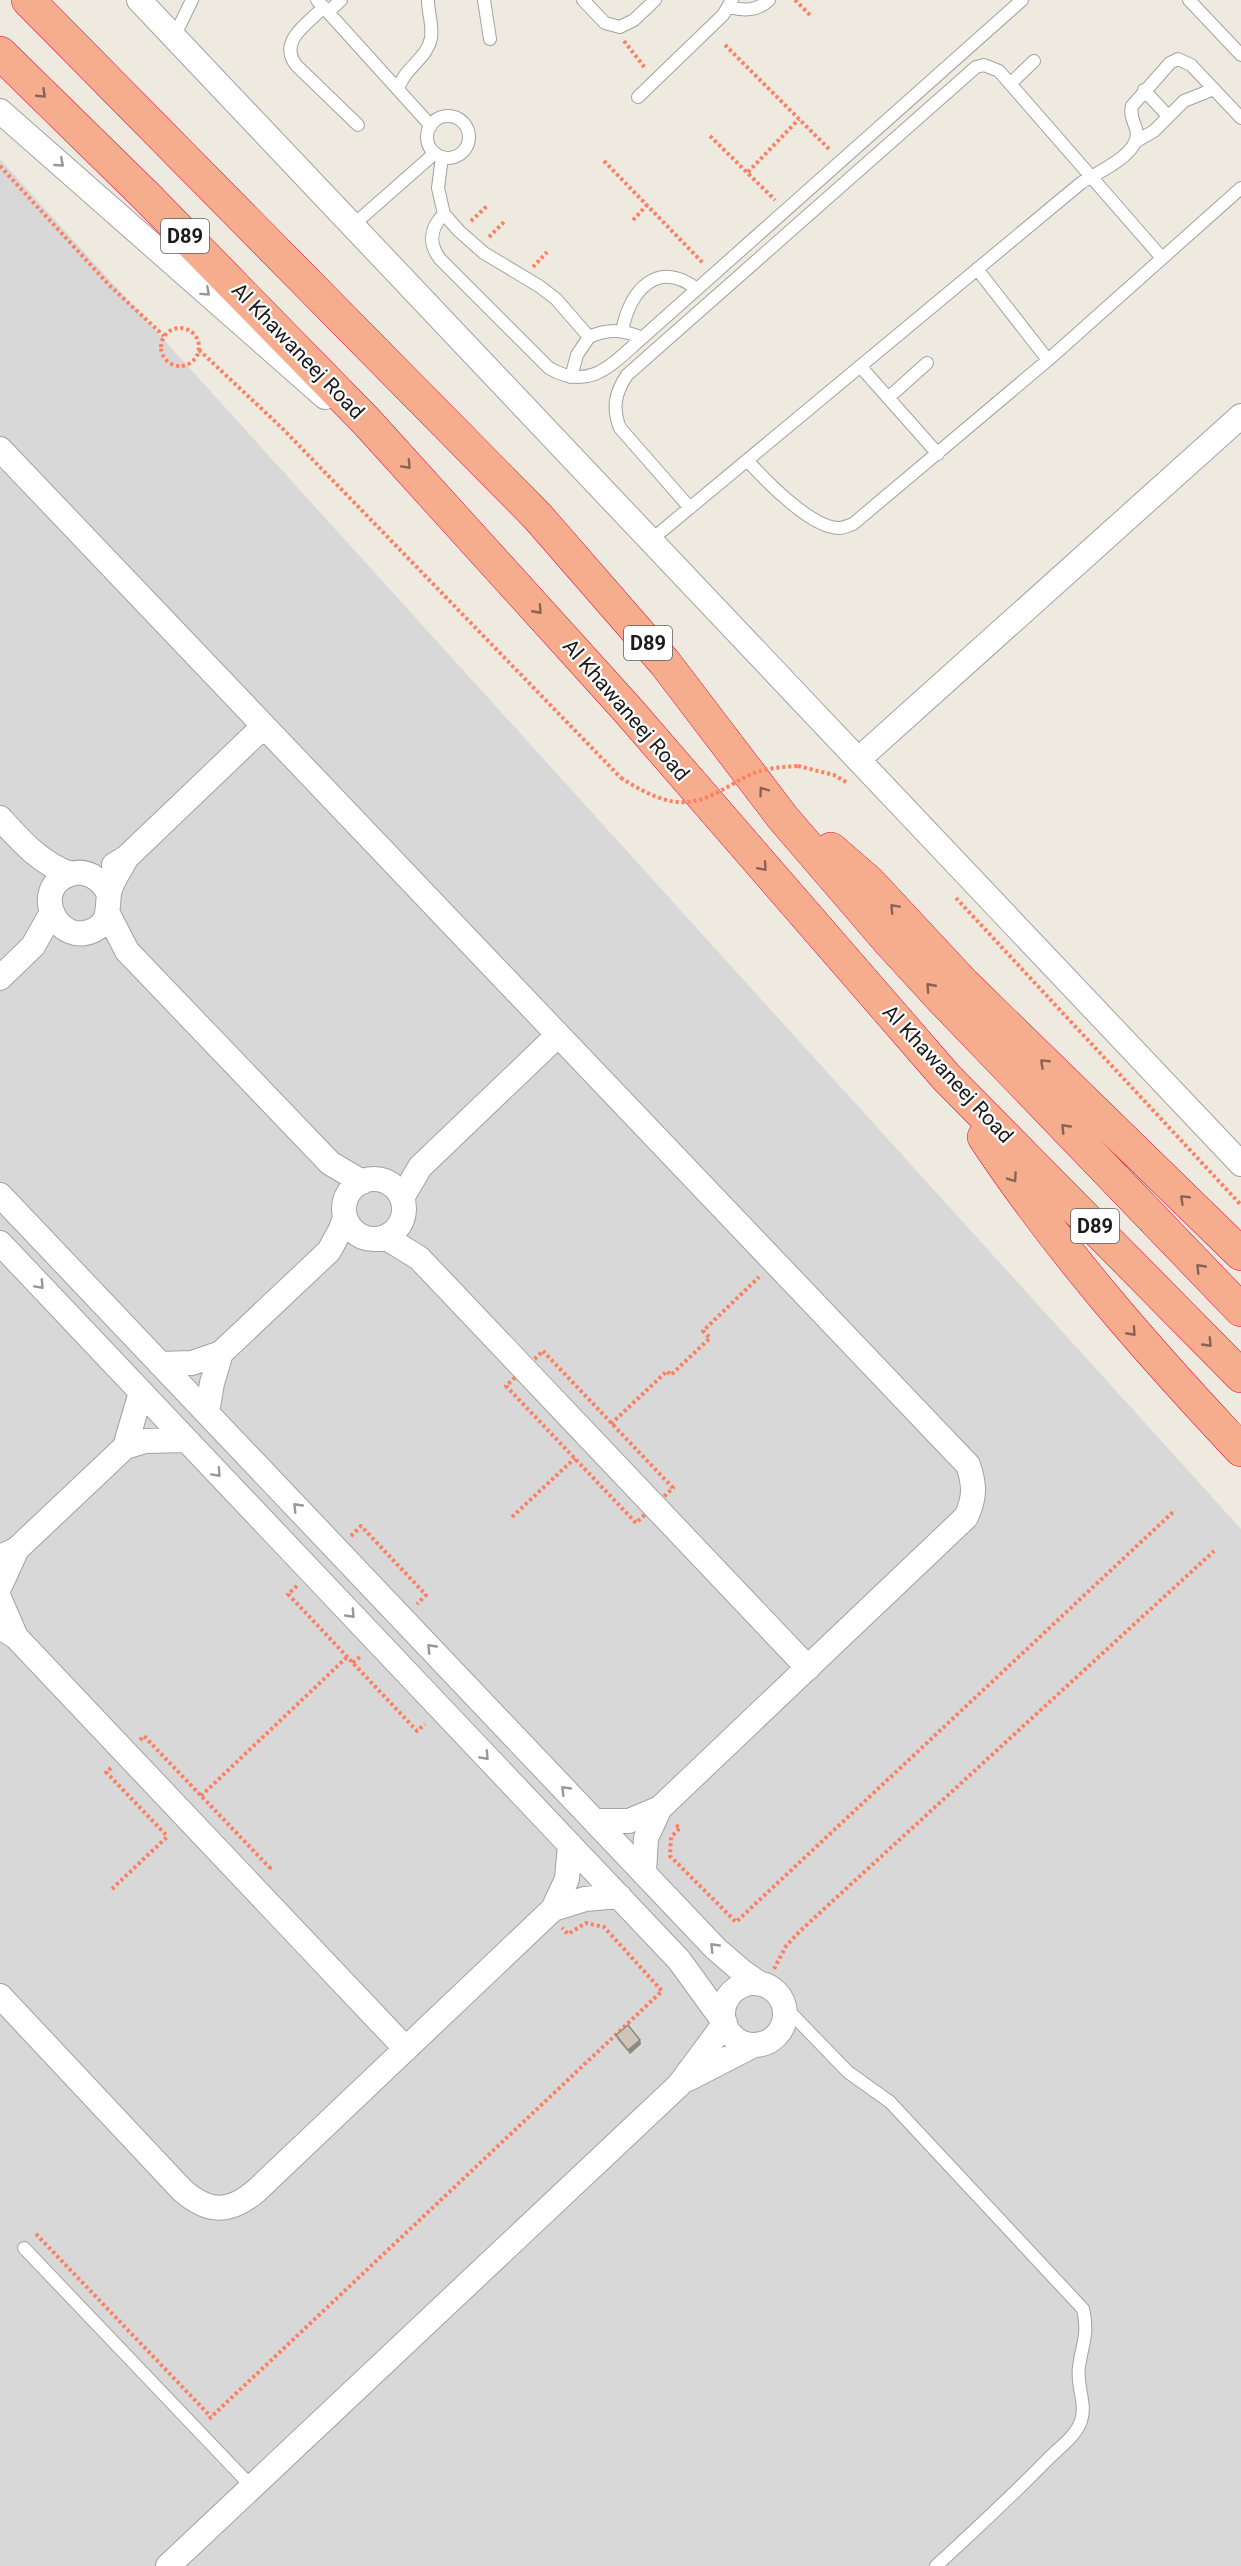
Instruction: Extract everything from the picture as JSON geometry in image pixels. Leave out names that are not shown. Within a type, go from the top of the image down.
[{"type":"highway","name":"D89","points":[[28,0],[538,518],[665,663],[783,818],[940,998],[1241,1310]]},
{"type":"highway","name":"Al Khawaneej Road","points":[[0,54],[146,196],[367,422],[627,708],[946,1077],[1241,1376]]},
{"type":"highway","points":[[783,818],[841,856],[869,882],[964,984],[1241,1254]]},
{"type":"highway","points":[[946,1077],[986,1139],[1075,1263],[1166,1370],[1241,1450]]},
{"type":"street","points":[[140,0],[1241,1164]]},
{"type":"street","points":[[0,111],[319,393],[367,422]]},
{"type":"street","points":[[859,759],[1241,416]]},
{"type":"street","points":[[0,449],[968,1466],[974,1482],[973,1501],[966,1517],[808,1668],[660,1808],[629,1821],[595,1821]]},
{"type":"street","points":[[0,978],[33,946],[95,918],[127,857],[264,726]]},
{"type":"street","points":[[0,818],[36,856],[51,867],[102,882],[95,918]]},
{"type":"street","points":[[36,856],[45,873],[51,903],[59,925],[95,918]]},
{"type":"street","points":[[33,946],[58,881],[127,857]]},
{"type":"street","points":[[95,918],[330,1163],[384,1210],[420,1258],[808,1668]]},
{"type":"street","points":[[160,1364],[192,1363],[221,1353],[329,1251],[384,1210],[420,1167],[558,1035]]},
{"type":"street","points":[[330,1163],[352,1230],[384,1210]]},
{"type":"street","points":[[329,1251],[341,1229],[349,1192],[384,1210]]},
{"type":"street","points":[[0,1195],[716,1949],[744,1973],[780,1995],[785,2007],[785,2018],[782,2029],[775,2037],[765,2043],[754,2045],[679,2085]]},
{"type":"street","points":[[0,1243],[680,1960],[736,2039],[754,2045]]},
{"type":"street","points":[[207,1413],[212,1383],[221,1353]]},
{"type":"street","points":[[141,1392],[135,1420],[125,1447],[9,1553],[0,1585],[0,1599],[8,1632],[405,2049]]},
{"type":"street","points":[[125,1447],[155,1440],[186,1440]]},
{"type":"street","points":[[644,1872],[646,1838],[660,1808]]},
{"type":"street","points":[[0,1996],[182,2190],[195,2201],[210,2207],[227,2208],[243,2202],[551,1912],[567,1879],[570,1845]]},
{"type":"street","points":[[551,1912],[585,1899],[619,1896]]},
{"type":"street","points":[[168,2566],[679,2085],[725,2023],[726,2004],[736,1988],[747,1983],[765,1985]]},
{"type":"lane","points":[[174,37],[192,0]]},
{"type":"lane","points":[[341,0],[323,7],[294,36],[289,45],[289,56],[358,125]]},
{"type":"lane","points":[[398,89],[405,72],[420,59],[430,40],[428,0]]},
{"type":"lane","points":[[484,0],[490,39]]},
{"type":"lane","points":[[583,0],[605,23],[612,27],[627,25],[655,0]]},
{"type":"lane","points":[[638,97],[730,3],[741,10],[753,9],[769,0]]},
{"type":"lane","points":[[444,214],[437,221],[431,241],[440,259],[549,368],[571,377],[594,375],[604,370],[642,338],[1022,0]]},
{"type":"lane","points":[[1189,0],[1241,55]]},
{"type":"lane","points":[[323,7],[431,126]]},
{"type":"lane","points":[[1135,142],[1137,133],[1131,111],[1136,99],[1170,63],[1178,59],[1191,65],[1241,118]]},
{"type":"lane","points":[[1010,84],[1034,61]]},
{"type":"lane","points":[[690,508],[620,428],[615,415],[615,401],[619,387],[627,375],[976,67],[992,66],[1010,84],[1162,258]]},
{"type":"lane","points":[[651,540],[1081,183],[1120,159],[1135,142],[1154,131],[1184,101],[1214,89]]},
{"type":"lane","points":[[1144,90],[1168,116]]},
{"type":"lane","points":[[438,155],[449,158],[463,152],[467,145],[468,130],[458,119],[451,117],[436,120],[431,126],[427,140],[438,155],[438,188],[444,214],[478,249],[539,286],[564,307],[589,337]]},
{"type":"lane","points":[[352,226],[438,155]]},
{"type":"lane","points":[[747,460],[790,502],[827,525],[840,528],[853,524],[1048,360],[1241,188]]},
{"type":"lane","points":[[976,269],[1048,360]]},
{"type":"lane","points":[[622,331],[629,305],[637,292],[648,282],[677,277],[697,289]]},
{"type":"lane","points":[[571,377],[577,355],[589,337],[599,332],[622,331],[642,338]]},
{"type":"lane","points":[[888,398],[927,363]]},
{"type":"lane","points":[[860,366],[938,453]]},
{"type":"lane","points":[[785,2007],[848,2072],[890,2102],[1083,2309],[1086,2339],[1078,2369],[1078,2384],[1083,2409],[1078,2428],[1014,2493],[936,2566]]},
{"type":"lane","points":[[24,2248],[252,2487]]},
{"type":"path","points":[[795,0],[810,15]]},
{"type":"path","points":[[612,27],[655,80]]},
{"type":"path","points":[[725,45],[842,161]]},
{"type":"path","points":[[747,172],[800,119]]},
{"type":"path","points":[[710,136],[786,211]]},
{"type":"path","points":[[604,161],[714,274]]},
{"type":"path","points":[[0,166],[117,293],[164,336]]},
{"type":"path","points":[[459,231],[488,205]]},
{"type":"path","points":[[633,220],[647,205]]},
{"type":"path","points":[[478,249],[505,222]]},
{"type":"path","points":[[174,328],[187,329],[197,337],[199,350],[198,355],[190,364],[178,366],[171,364],[162,355],[161,342],[164,336],[174,328]]},
{"type":"path","points":[[199,350],[282,428],[621,778],[665,800],[693,802],[751,774],[774,767],[798,766],[834,775],[856,789]]},
{"type":"path","points":[[949,891],[1241,1205]]},
{"type":"path","points":[[512,1517],[667,1371],[672,1375],[710,1338],[703,1331],[775,1262]]},
{"type":"path","points":[[660,1808],[680,1828],[671,1837],[670,1856],[736,1922],[1173,1512]]},
{"type":"path","points":[[765,1985],[786,1946],[800,1931],[1214,1551]]},
{"type":"path","points":[[201,1796],[347,1657]]},
{"type":"path","points":[[112,1890],[205,1800]]},
{"type":"path","points":[[197,2430],[662,1991],[603,1927],[586,1923],[568,1934],[551,1912]]},
{"type":"path","points":[[36,2234],[211,2417]]},
{"type":"shaded area","points":[[0,159],[1241,1529],[1241,2566],[0,2566]]},
{"type":"building","points":[[628,2025],[640,2040],[628,2050],[616,2035]]}]
